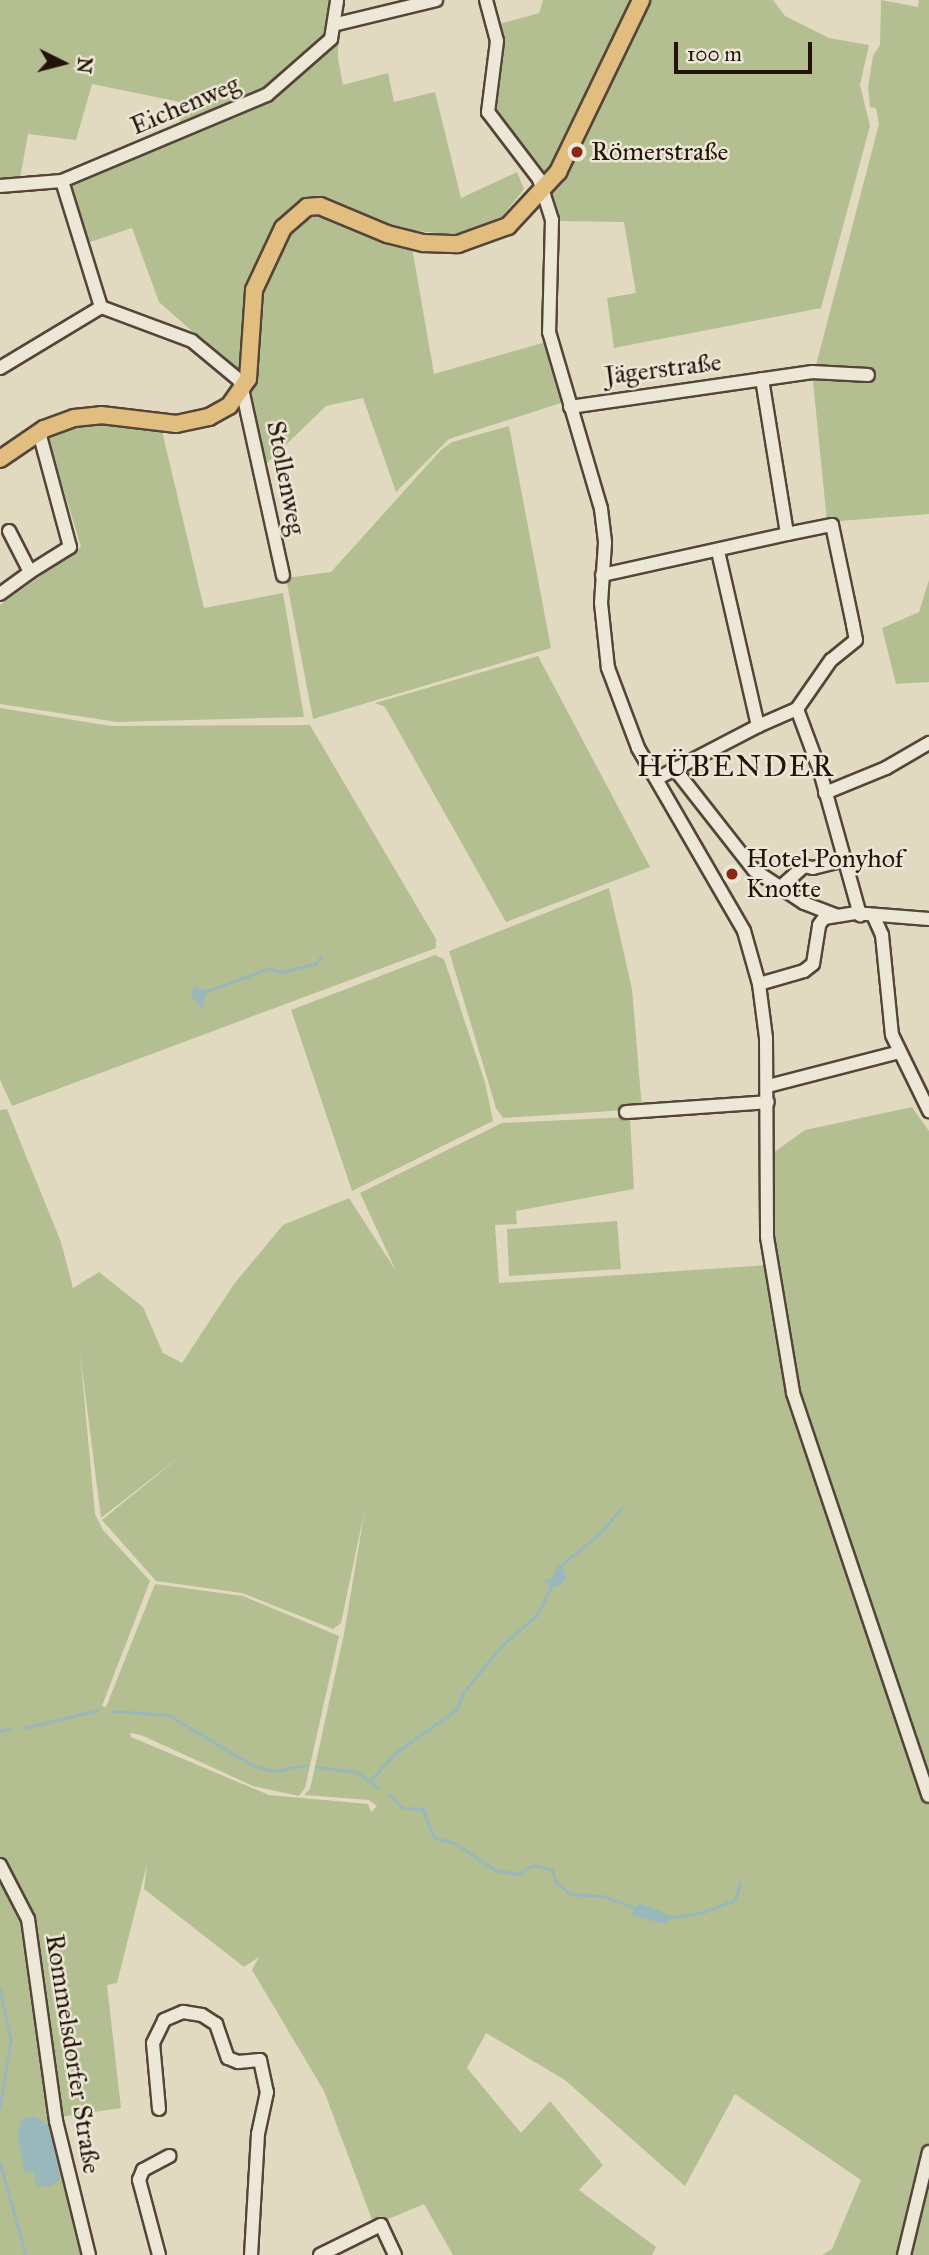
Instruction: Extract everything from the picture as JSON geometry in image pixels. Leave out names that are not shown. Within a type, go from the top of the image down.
[{"type":"main road","points":[[0,459],[39,432],[74,418],[102,415],[159,423],[193,422],[229,406],[242,389],[252,358],[249,313],[254,290],[283,228],[307,207],[337,211],[407,240],[457,244],[508,226],[545,191],[579,132],[641,0]]},
{"type":"street","points":[[337,0],[337,24],[436,0]]},
{"type":"street","points":[[486,0],[497,41],[488,112],[545,191],[554,242],[549,332],[601,509],[608,668],[638,748],[658,778],[744,931],[758,985],[768,1086],[767,1237],[793,1393],[929,1796]]},
{"type":"street","name":"Eichenweg","points":[[0,186],[62,181],[267,94],[331,39],[337,24]]},
{"type":"street","points":[[62,181],[101,307]]},
{"type":"street","points":[[101,307],[192,341],[223,367],[242,389]]},
{"type":"street","points":[[0,368],[101,307]]},
{"type":"street","name":"Jägerstraße","points":[[570,407],[812,372],[868,375]]},
{"type":"street","name":"Jägerstraße","points":[[762,379],[787,534]]},
{"type":"street","name":"Stollenweg","points":[[242,389],[283,576]]},
{"type":"street","points":[[0,594],[70,547],[39,432]]},
{"type":"street","points":[[602,575],[832,525],[856,640],[831,660],[797,709],[758,726],[658,778]]},
{"type":"street","points":[[9,531],[30,572]]},
{"type":"street","points":[[718,551],[758,726]]},
{"type":"street","points":[[797,709],[825,793],[860,915]]},
{"type":"street","points":[[825,793],[886,768],[929,743]]},
{"type":"street","points":[[674,768],[754,870],[783,886],[804,904],[835,915],[929,919]]},
{"type":"street","points":[[783,886],[804,866],[813,868],[845,860]]},
{"type":"street","points":[[758,985],[813,964],[819,925],[835,915]]},
{"type":"street","points":[[874,917],[882,935],[884,990],[899,1052],[929,1111]]},
{"type":"street","points":[[768,1086],[899,1052]]},
{"type":"street","points":[[626,1112],[768,1102]]},
{"type":"street","name":"Rommelsdorfer Straße","points":[[0,1865],[28,1919],[56,2121],[89,2255]]},
{"type":"street","points":[[159,2109],[153,2043],[164,2020],[183,2012],[202,2015],[216,2024],[228,2058],[238,2062],[260,2060],[267,2092],[258,2134],[251,2255]]},
{"type":"street","points":[[904,2255],[929,2152]]},
{"type":"street","points":[[159,2255],[139,2180],[143,2170],[169,2156]]},
{"type":"street","points":[[320,2255],[381,2225],[396,2255]]},
{"type":"green space","points":[[0,0],[339,0],[338,59],[343,85],[388,73],[394,102],[435,92],[461,198],[517,172],[524,189],[502,217],[464,236],[409,230],[434,374],[546,342],[564,402],[449,439],[396,492],[363,398],[326,406],[265,465],[247,391],[258,355],[253,316],[257,291],[304,203],[250,288],[244,314],[247,358],[243,376],[159,302],[132,228],[87,243],[70,187],[176,134],[185,103],[92,84],[76,140],[28,134],[19,184],[0,184]]},
{"type":"green space","points":[[543,0],[636,0],[548,175],[541,172],[490,112],[496,25],[539,13]]},
{"type":"green space","points":[[651,0],[773,0],[785,16],[829,38],[869,45],[860,85],[870,126],[821,308],[614,348],[607,298],[636,293],[624,222],[556,221],[549,191]]},
{"type":"green space","points":[[881,0],[918,7],[919,0],[929,0],[929,514],[827,522],[812,372],[847,365],[815,369],[879,124],[876,108],[870,107],[868,87],[873,56],[880,45]]},
{"type":"green space","points":[[99,422],[162,431],[204,608],[283,593],[304,717],[117,722],[0,704],[0,605],[81,547],[47,435]]},
{"type":"green space","points":[[509,426],[551,648],[313,719],[286,578],[331,572],[441,450],[452,442]]},
{"type":"green space","points":[[929,580],[929,682],[896,684],[882,628],[919,612]]},
{"type":"green space","points":[[538,656],[650,867],[506,922],[385,707],[375,703]]},
{"type":"green space","points":[[0,708],[111,726],[310,725],[436,939],[436,948],[12,1106],[0,1080]]},
{"type":"green space","points":[[609,888],[632,989],[642,1109],[503,1118],[496,1108],[449,951]]},
{"type":"green space","points":[[435,955],[444,959],[485,1082],[493,1121],[352,1191],[291,1010]]},
{"type":"green space","points":[[912,1107],[929,1131],[929,2255],[822,2255],[832,2249],[861,2180],[735,2094],[685,2186],[565,2080],[486,2033],[467,2068],[521,2133],[550,2101],[603,2165],[579,2190],[656,2247],[652,2255],[453,2255],[424,2204],[374,2225],[324,2091],[252,1970],[259,1957],[244,1967],[144,1889],[147,1864],[117,1983],[107,1985],[121,2108],[61,2117],[30,1911],[18,1886],[0,1865],[0,1110],[7,1109],[61,1242],[73,1288],[99,1272],[143,1307],[163,1353],[182,1363],[234,1284],[283,1225],[349,1198],[396,1271],[360,1193],[502,1123],[630,1117],[634,1189],[516,1211],[517,1224],[495,1225],[499,1283],[769,1265],[766,1158],[805,1130]],"holes":[[[80,1353],[101,1518],[183,1454],[102,1520],[156,1581],[242,1593],[333,1629],[341,1623],[365,1509],[344,1634],[310,1789],[304,1795],[369,1800],[377,1806],[371,1812],[368,1804],[269,1795],[131,1737],[130,1733],[141,1735],[253,1786],[299,1796],[305,1788],[339,1636],[243,1596],[155,1584],[106,1707],[102,1706],[150,1581],[103,1530],[95,1514]]]},
{"type":"green space","points":[[617,1221],[621,1269],[509,1276],[507,1229]]},
{"type":"green space","points":[[0,1872],[20,1908],[85,2255],[0,2255]]},
{"type":"water","points":[[194,986],[207,991],[202,1009],[191,996]]},
{"type":"water","points":[[557,1567],[563,1567],[566,1577],[558,1587],[548,1585],[544,1581],[553,1577]]},
{"type":"water","points":[[639,1903],[670,1915],[670,1919],[665,1924],[630,1915]]},
{"type":"water","points":[[35,2116],[49,2126],[55,2146],[60,2180],[51,2186],[37,2186],[33,2171],[25,2172],[17,2134],[22,2119]]},
{"type":"waterway","points":[[207,991],[270,968],[281,972],[315,964],[321,957]]},
{"type":"waterway","points":[[559,1567],[599,1534],[622,1508]]},
{"type":"waterway","points":[[370,1781],[395,1753],[456,1710],[463,1693],[502,1645],[537,1615],[552,1586]]},
{"type":"waterway","points":[[23,1728],[98,1710]]},
{"type":"waterway","points":[[113,1711],[169,1715],[252,1765],[275,1771],[306,1765]]},
{"type":"waterway","points":[[0,1731],[10,1729]]},
{"type":"waterway","points":[[316,1767],[357,1772],[379,1788]]},
{"type":"waterway","points":[[389,1794],[403,1808],[423,1809],[435,1838],[453,1842],[495,1870],[518,1874],[533,1865],[552,1870],[557,1883],[571,1894],[603,1896],[638,1909]]},
{"type":"waterway","points":[[668,1918],[700,1913],[735,1900],[740,1883]]},
{"type":"waterway","points":[[0,1988],[11,2040],[0,2108]]},
{"type":"waterway","points":[[0,2162],[26,2255]]},
{"type":"place","name":"Römerstraße","points":[[577,152]]},
{"type":"place","name":"Hotel Ponyhof Knotte","points":[[732,874]]},
{"type":"district","name":"HÜBENDER","points":[[736,766]]}]
